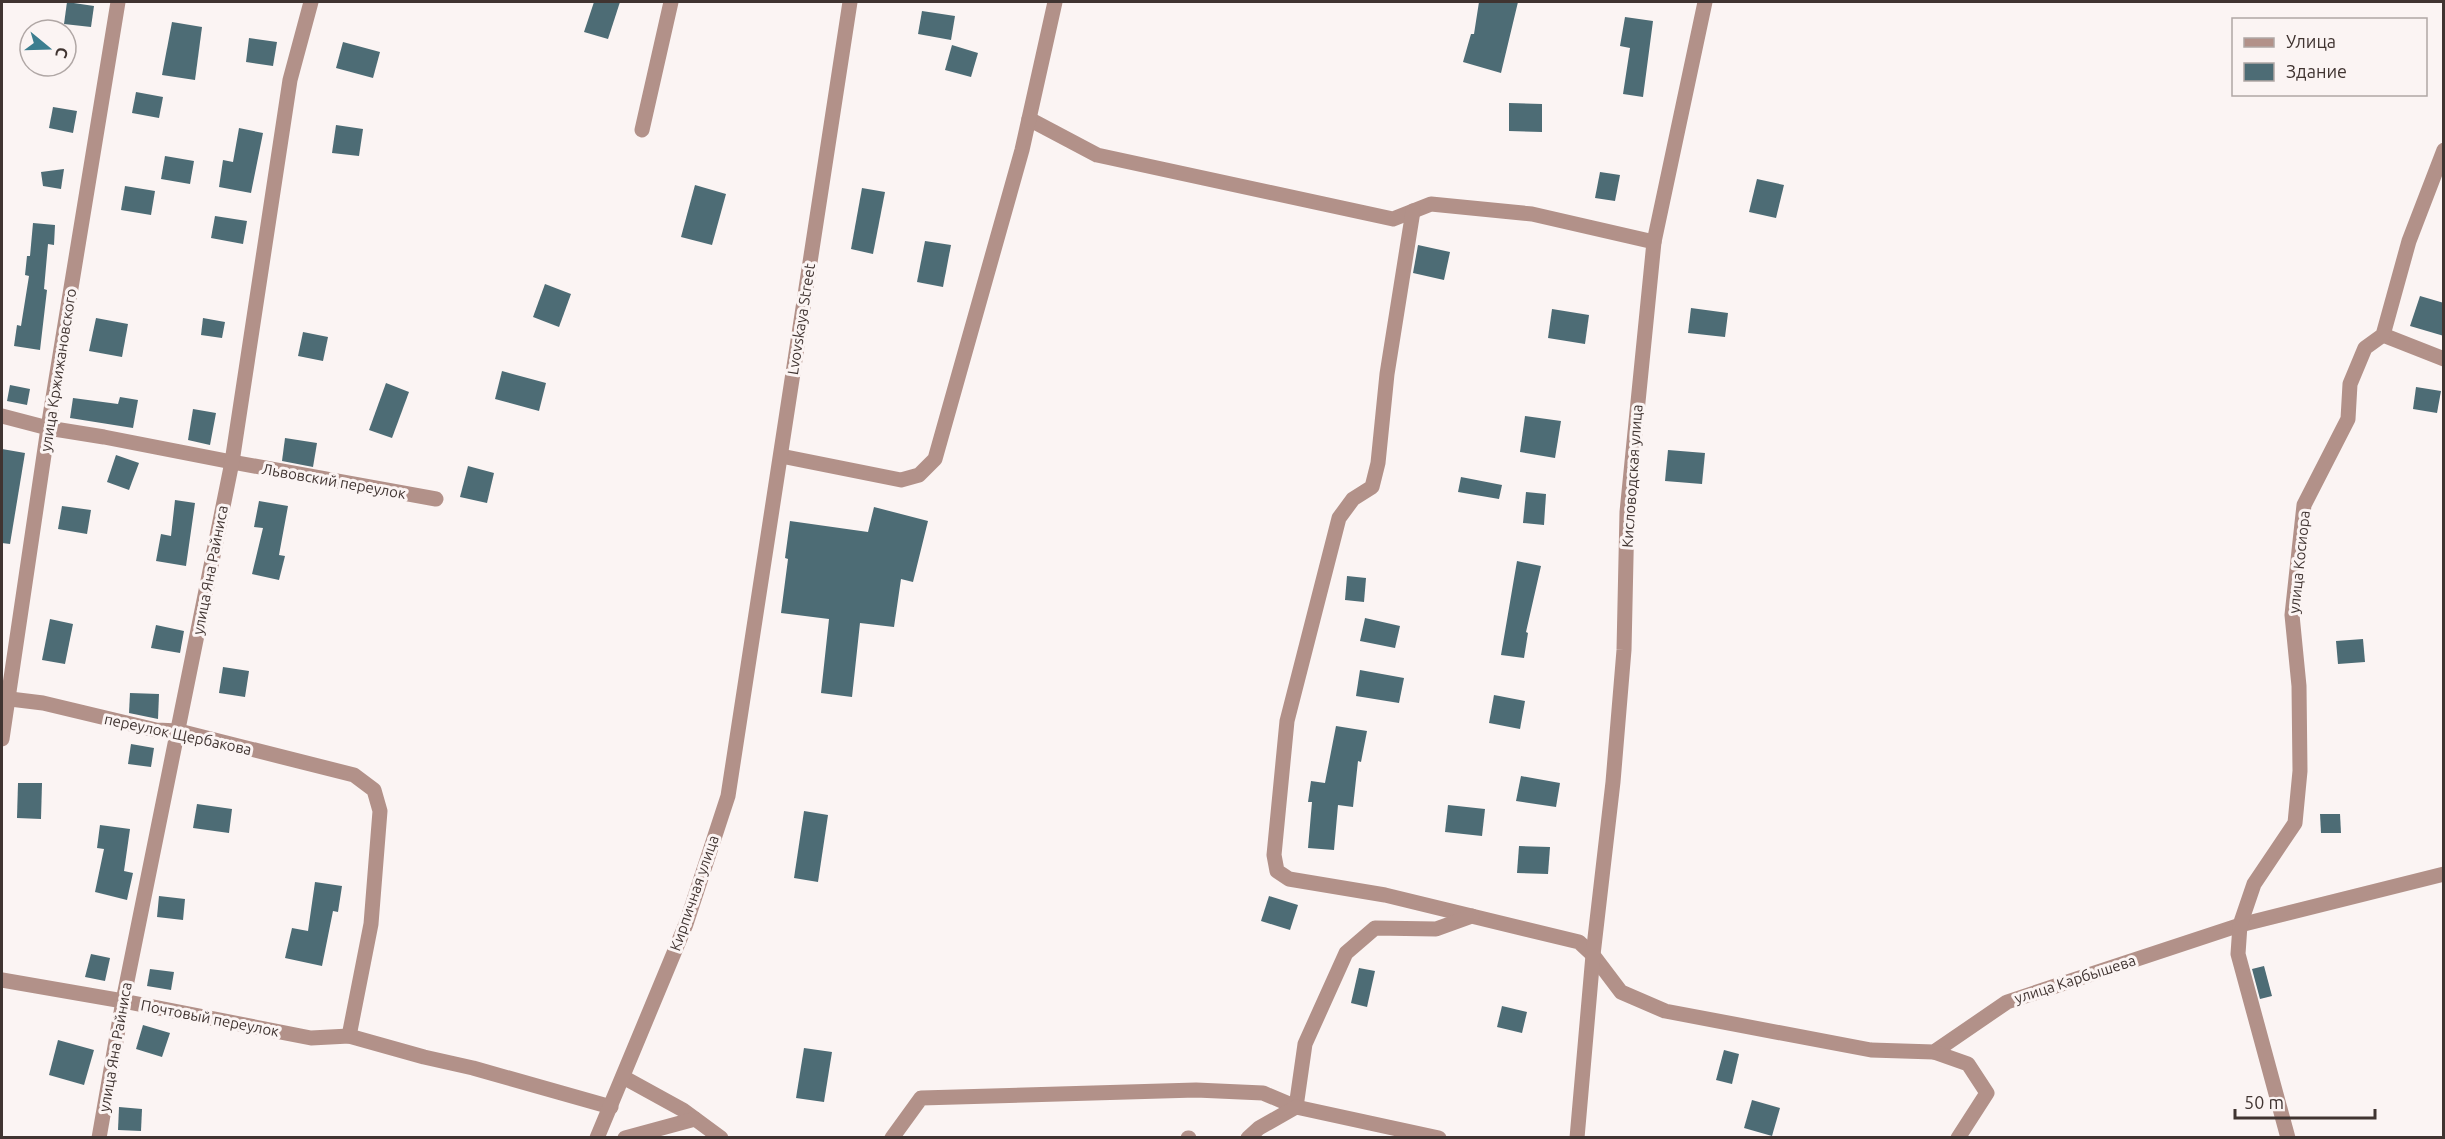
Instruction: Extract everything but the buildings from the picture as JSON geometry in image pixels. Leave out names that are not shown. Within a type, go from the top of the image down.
[{"type":"street","name":"улица Кржижановского","points":[[2,739],[5,699],[118,2]]},
{"type":"street","name":"улица Яна Райниса","points":[[99,1137],[123,1000],[232,462],[290,80],[311,2]]},
{"type":"street","points":[[642,130],[671,2]]},
{"type":"street","name":"Lvovskaya Street","points":[[753,637],[850,2]]},
{"type":"street","points":[[781,456],[901,480],[919,475],[935,459],[1029,119],[1055,2]]},
{"type":"street","name":"Кисловодская улица","points":[[1576,1137],[1593,954],[1613,782],[1624,650],[1627,512],[1654,242],[1705,2]]},
{"type":"street","points":[[1029,119],[1097,155],[1393,219],[1431,204],[1532,214],[1654,242]]},
{"type":"street","points":[[2444,150],[2409,241],[2383,335],[2444,358]]},
{"type":"street","points":[[1413,211],[1387,374],[1378,463],[1372,488],[1353,499],[1339,518],[1287,721],[1274,855],[1277,871],[1289,879],[1385,896],[1579,942],[1593,954],[1621,992],[1665,1011],[1871,1050],[1934,1052],[1968,1064],[1987,1093],[1958,1137]]},
{"type":"street","name":"улица Косиора","points":[[2288,1137],[2238,954],[2240,925],[2254,884],[2295,823],[2300,771],[2299,687],[2292,615],[2304,505],[2348,419],[2350,384],[2365,348],[2383,335]]},
{"type":"street","name":"Львовский переулок","points":[[2,416],[48,428],[436,499]]},
{"type":"street","name":"Кирпичная улица","points":[[597,1137],[686,924],[728,796],[753,637]]},
{"type":"street","name":"переулок Щербакова","points":[[5,699],[43,703],[156,730],[179,732],[354,775],[374,790],[380,812],[371,924],[349,1036]]},
{"type":"street","name":"улица Карбышева","points":[[1934,1052],[2007,1002],[2240,925],[2444,874]]},
{"type":"street","points":[[1296,1107],[1305,1044],[1346,953],[1375,928],[1436,929],[1472,916]]},
{"type":"street","name":"Почтовый переулок","points":[[2,980],[123,1000],[311,1038],[349,1036],[611,1107]]},
{"type":"street","points":[[623,1077],[721,1137]]},
{"type":"street","points":[[892,1137],[921,1098],[1196,1090],[1263,1093],[1296,1107],[1439,1137]]},
{"type":"street","points":[[1248,1137],[1259,1128],[1296,1107]]},
{"type":"street","points":[[625,1137],[695,1119]]}]
